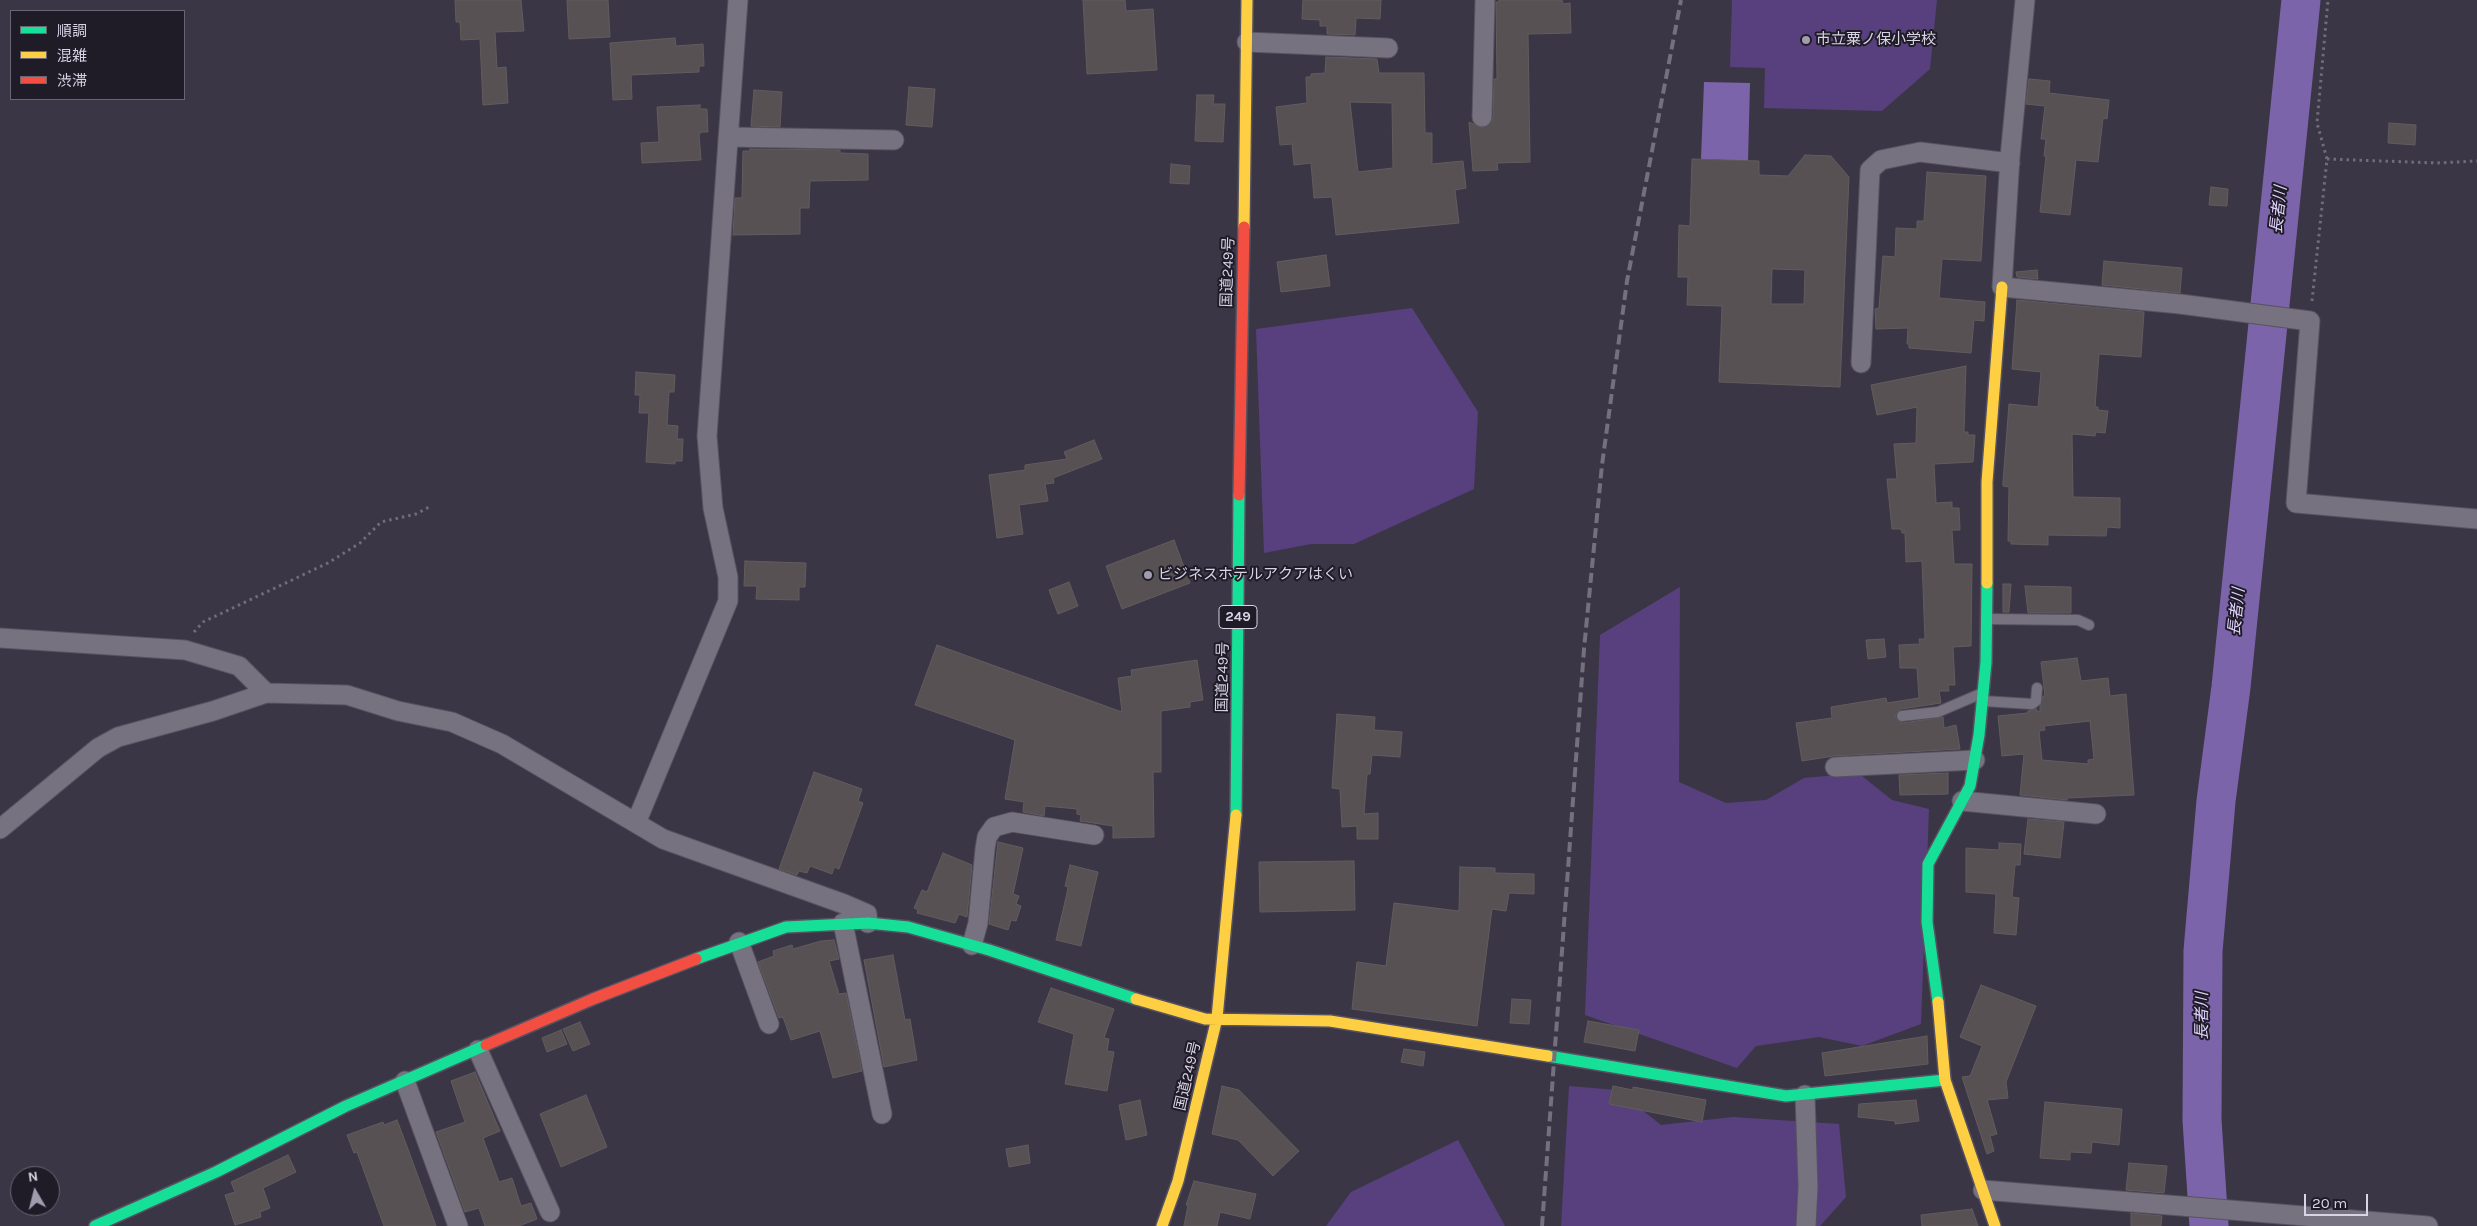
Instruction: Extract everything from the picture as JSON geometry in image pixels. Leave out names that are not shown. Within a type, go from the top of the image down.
[{"type":"main road","name":"国道249号","points":[[1162,1226],[1178,1181],[1217,1018],[1236,810],[1247,0]]},
{"type":"main road","points":[[1995,1226],[1945,1080],[1942,1027],[1927,922],[1928,864],[1970,786],[1983,697],[1987,619],[1987,482],[2002,287]]},
{"type":"main road","points":[[95,1226],[216,1172],[346,1106],[593,999],[739,942],[786,927],[868,922],[908,927],[972,945],[1110,992],[1205,1019],[1330,1022],[1554,1057],[1747,1091],[1786,1096],[1805,1095],[1945,1080]]},
{"type":"street","points":[[636,823],[728,601],[728,577],[713,508],[708,436],[738,0]]},
{"type":"street","points":[[1482,117],[1485,0]]},
{"type":"street","points":[[2025,0],[2010,163],[2002,287],[2180,304],[2310,322],[2296,503],[2477,519]]},
{"type":"street","points":[[1247,42],[1388,48]]},
{"type":"street","points":[[728,137],[894,140]]},
{"type":"street","points":[[1861,363],[1870,170],[1881,160],[1920,152],[2010,163]]},
{"type":"street","points":[[0,638],[185,650],[239,666],[266,693]]},
{"type":"street","points":[[0,829],[98,748],[118,737],[213,711],[266,693],[347,695],[398,711],[452,722],[502,744],[663,839],[867,914],[868,922]]},
{"type":"street","points":[[1835,766],[1975,760]]},
{"type":"street","points":[[1962,801],[2096,814]]},
{"type":"street","points":[[972,945],[978,923],[984,849],[987,837],[994,827],[1012,822],[1094,835]]},
{"type":"street","points":[[843,923],[882,1114]]},
{"type":"street","points":[[739,942],[769,1024]]},
{"type":"street","points":[[478,1050],[550,1212]]},
{"type":"street","points":[[405,1081],[458,1226]]},
{"type":"street","points":[[1805,1095],[1808,1187],[1806,1226]]},
{"type":"street","points":[[1983,1190],[2428,1226]]},
{"type":"lane","points":[[1987,619],[2078,620],[2089,625]]},
{"type":"lane","points":[[1902,716],[1938,712],[1983,697],[2032,704],[2036,702],[2037,688]]},
{"type":"path","points":[[2310,322],[2327,159],[2317,123],[2328,0]]},
{"type":"path","points":[[2327,159],[2437,163],[2477,161]]},
{"type":"path","points":[[185,650],[195,630],[203,622],[328,563],[360,543],[381,522],[416,514],[431,506]]},
{"type":"shaded area","points":[[1732,0],[1937,0],[1930,69],[1882,111],[1764,108],[1765,68],[1730,67]]},
{"type":"shaded area","points":[[1704,82],[1750,83],[1748,161],[1701,159]]},
{"type":"shaded area","points":[[1412,308],[1478,412],[1474,489],[1354,544],[1311,544],[1264,553],[1256,329]]},
{"type":"shaded area","points":[[1680,587],[1679,782],[1726,803],[1766,800],[1804,778],[1837,775],[1862,776],[1892,800],[1929,809],[1921,1024],[1862,1046],[1819,1037],[1756,1046],[1737,1068],[1585,1015],[1600,635]]},
{"type":"shaded area","points":[[1569,1086],[1617,1090],[1661,1125],[1733,1117],[1839,1124],[1846,1197],[1820,1226],[1561,1226]]},
{"type":"shaded area","points":[[1458,1140],[1505,1226],[1326,1226],[1351,1192]]},
{"type":"building","points":[[455,0],[521,0],[524,31],[495,32],[497,68],[506,67],[508,103],[483,105],[480,39],[461,40],[460,22],[456,22]]},
{"type":"building","points":[[567,0],[608,0],[610,37],[569,39]]},
{"type":"building","points":[[1083,0],[1125,0],[1126,11],[1153,9],[1157,70],[1087,74]]},
{"type":"building","points":[[1303,0],[1381,0],[1380,19],[1356,18],[1355,35],[1327,34],[1327,26],[1320,26],[1320,20],[1302,19]]},
{"type":"building","points":[[1499,0],[1562,0],[1563,4],[1570,3],[1571,33],[1528,34],[1530,162],[1497,163],[1498,170],[1473,171],[1469,122],[1482,128],[1491,123],[1493,117],[1494,79],[1497,79],[1496,2],[1499,2]]},
{"type":"building","points":[[675,38],[676,46],[703,44],[704,66],[699,66],[699,72],[631,75],[632,99],[613,100],[610,43]]},
{"type":"building","points":[[1326,57],[1377,59],[1379,73],[1424,73],[1425,133],[1432,133],[1432,164],[1463,161],[1466,188],[1455,190],[1459,223],[1336,235],[1332,197],[1314,198],[1311,163],[1294,165],[1292,144],[1280,145],[1276,107],[1307,103],[1306,77],[1311,77],[1311,74],[1325,73]],"holes":[[[1350,102],[1392,103],[1393,168],[1358,172]]]},
{"type":"building","points":[[2029,79],[2050,81],[2049,93],[2109,100],[2107,119],[2103,118],[2098,162],[2076,160],[2070,215],[2040,212],[2046,156],[2044,156],[2046,139],[2041,139],[2045,106],[2026,104]]},
{"type":"building","points":[[909,87],[935,89],[932,127],[906,125]]},
{"type":"building","points":[[754,90],[782,92],[780,127],[751,126]]},
{"type":"building","points":[[1197,95],[1214,95],[1213,104],[1225,104],[1223,142],[1195,141]]},
{"type":"building","points":[[700,105],[700,109],[707,109],[708,132],[701,132],[699,135],[701,160],[642,163],[641,143],[659,142],[657,107]]},
{"type":"building","points":[[2389,123],[2416,125],[2415,145],[2388,143]]},
{"type":"building","points":[[750,149],[840,150],[840,153],[868,154],[868,180],[810,181],[809,208],[800,208],[800,234],[733,235],[735,198],[742,198],[743,151],[750,151]]},
{"type":"building","points":[[1805,155],[1831,156],[1849,177],[1840,387],[1719,382],[1722,306],[1687,305],[1688,277],[1678,277],[1679,225],[1690,226],[1692,159],[1759,161],[1759,175],[1788,176]],"holes":[[[1772,269],[1805,270],[1804,304],[1771,304]]]},
{"type":"building","points":[[1171,164],[1190,166],[1189,184],[1170,183]]},
{"type":"building","points":[[1927,172],[1986,176],[1981,261],[1942,259],[1939,298],[1985,302],[1984,321],[1974,320],[1971,353],[1909,348],[1909,344],[1907,344],[1908,328],[1876,329],[1875,309],[1879,308],[1883,256],[1895,257],[1896,228],[1917,229],[1917,221],[1924,221]]},
{"type":"building","points":[[2211,187],[2228,189],[2227,206],[2209,205]]},
{"type":"building","points":[[1326,255],[1330,286],[1281,292],[1277,262]]},
{"type":"building","points":[[2104,261],[2182,268],[2180,293],[2102,285]]},
{"type":"building","points":[[2037,270],[2038,279],[2017,277],[2016,272]]},
{"type":"building","points":[[2017,300],[2144,312],[2141,357],[2099,354],[2095,407],[2098,407],[2098,410],[2108,411],[2105,433],[2096,432],[2095,436],[2072,434],[2073,497],[2120,498],[2120,528],[2107,527],[2106,536],[2048,535],[2048,545],[2011,544],[2011,541],[2008,541],[2009,487],[2003,486],[2003,482],[2009,404],[2038,407],[2041,372],[2012,369]]},
{"type":"building","points":[[1966,366],[1964,432],[1968,432],[1968,435],[1975,435],[1973,462],[1934,464],[1936,503],[1952,502],[1952,508],[1959,508],[1960,530],[1952,530],[1954,564],[1972,564],[1971,646],[1953,647],[1955,685],[1948,685],[1949,691],[1939,691],[1941,703],[1901,709],[1895,716],[1897,720],[1903,723],[1943,717],[1944,728],[1956,725],[1960,749],[1834,756],[1802,761],[1796,723],[1832,718],[1831,707],[1886,698],[1887,703],[1919,698],[1917,668],[1900,668],[1899,645],[1920,644],[1919,639],[1925,639],[1922,561],[1906,562],[1905,533],[1902,533],[1901,529],[1892,529],[1887,479],[1897,479],[1894,444],[1916,443],[1917,407],[1877,415],[1871,385]]},
{"type":"building","points":[[636,372],[675,375],[674,392],[669,392],[667,425],[678,426],[677,439],[683,439],[682,461],[675,461],[675,464],[646,462],[649,413],[639,413],[640,395],[635,395]]},
{"type":"building","points":[[1094,440],[1102,459],[1053,478],[1054,483],[1045,484],[1048,501],[1019,505],[1023,534],[997,538],[989,475],[1025,470],[1025,465],[1067,459],[1064,452]]},
{"type":"building","name":"ビジネスホテルアクアはくい","points":[[1174,540],[1190,583],[1122,609],[1106,566]]},
{"type":"building","points":[[745,561],[806,563],[805,587],[799,587],[799,600],[756,599],[757,586],[744,586]]},
{"type":"building","points":[[1069,582],[1078,606],[1058,614],[1049,590]]},
{"type":"building","points":[[2003,584],[2011,584],[2009,612],[2003,612]]},
{"type":"building","points":[[2025,586],[2071,587],[2071,613],[2028,613]]},
{"type":"building","points":[[1884,639],[1886,657],[1868,659],[1866,640]]},
{"type":"building","points":[[937,645],[1122,712],[1118,678],[1132,676],[1131,670],[1197,660],[1203,700],[1190,702],[1190,707],[1161,711],[1161,772],[1153,772],[1154,837],[1113,838],[1113,826],[1080,821],[1081,815],[1077,814],[1077,809],[1045,806],[1044,816],[1023,812],[1024,802],[1005,799],[1015,740],[915,705]]},
{"type":"building","points":[[2077,658],[2081,681],[2108,678],[2110,696],[2126,694],[2134,795],[2067,798],[2067,800],[2020,795],[2024,754],[2002,756],[1998,716],[2027,713],[2037,709],[2037,712],[2040,711],[2043,696],[2045,696],[2041,662]],"holes":[[[2090,721],[2094,759],[2088,760],[2088,764],[2042,760],[2039,731],[2045,730],[2044,726]]]},
{"type":"building","points":[[1337,714],[1375,717],[1374,730],[1402,732],[1400,757],[1372,755],[1370,774],[1367,774],[1364,814],[1378,813],[1378,839],[1357,839],[1357,826],[1342,827],[1340,789],[1332,788]]},
{"type":"building","points":[[814,772],[862,789],[858,801],[863,803],[839,869],[834,867],[832,874],[810,866],[807,873],[799,871],[797,875],[779,869]]},
{"type":"building","points":[[1948,773],[1948,794],[1900,795],[1899,775]]},
{"type":"building","points":[[2028,819],[2064,822],[2060,858],[2024,854]]},
{"type":"building","points":[[998,842],[1023,848],[1013,894],[1019,896],[1016,904],[1021,906],[1016,921],[1011,920],[1008,930],[989,924]]},
{"type":"building","points":[[1999,843],[2021,844],[2020,865],[2015,865],[2012,897],[2019,898],[2016,935],[1994,933],[1996,894],[1966,892],[1966,848],[1999,850]]},
{"type":"building","points":[[943,853],[972,865],[967,917],[959,914],[955,923],[917,913],[918,910],[914,908],[922,890],[927,892]]},
{"type":"building","points":[[1354,861],[1355,910],[1260,912],[1259,862]]},
{"type":"building","points":[[1070,865],[1098,872],[1081,946],[1056,940],[1067,893],[1068,887],[1065,886]]},
{"type":"building","points":[[1460,867],[1495,868],[1495,873],[1534,874],[1534,894],[1509,893],[1506,911],[1492,909],[1477,1026],[1352,1009],[1357,962],[1386,966],[1394,903],[1459,911]]},
{"type":"building","points":[[834,940],[839,959],[829,961],[839,994],[846,993],[862,1071],[833,1078],[820,1031],[791,1040],[783,1017],[779,1018],[758,962],[774,956],[773,951],[792,945],[793,949],[821,941]]},
{"type":"building","points":[[893,955],[905,1020],[910,1019],[917,1060],[884,1067],[864,960]]},
{"type":"building","points":[[1981,985],[2036,1006],[2006,1082],[2008,1098],[1987,1100],[1997,1134],[1990,1136],[1994,1151],[1987,1154],[1962,1077],[1970,1076],[1982,1046],[1960,1037]]},
{"type":"building","points":[[1051,988],[1114,1009],[1104,1038],[1109,1039],[1107,1051],[1114,1052],[1107,1091],[1065,1084],[1074,1034],[1038,1022]]},
{"type":"building","points":[[1512,999],[1531,1000],[1529,1024],[1510,1023]]},
{"type":"building","points":[[1588,1021],[1639,1030],[1635,1051],[1584,1042]]},
{"type":"building","points":[[580,1022],[590,1044],[573,1051],[563,1029]]},
{"type":"building","points":[[561,1030],[567,1044],[547,1052],[542,1038]]},
{"type":"building","points":[[1927,1036],[1928,1064],[1825,1076],[1822,1053]]},
{"type":"building","points":[[1404,1049],[1425,1052],[1423,1066],[1401,1062]]},
{"type":"building","points":[[475,1072],[500,1131],[483,1138],[499,1182],[512,1178],[521,1206],[531,1203],[537,1219],[519,1226],[485,1226],[479,1208],[465,1212],[436,1132],[465,1122],[451,1081]]},
{"type":"building","points":[[1222,1086],[1239,1090],[1299,1151],[1273,1176],[1238,1140],[1212,1134]]},
{"type":"building","points":[[1613,1086],[1633,1090],[1633,1087],[1706,1100],[1702,1122],[1609,1104]]},
{"type":"building","points":[[586,1095],[607,1147],[561,1167],[540,1114]]},
{"type":"building","points":[[1140,1100],[1147,1135],[1126,1140],[1119,1105]]},
{"type":"building","points":[[1916,1100],[1919,1121],[1895,1124],[1895,1121],[1858,1117],[1859,1104]]},
{"type":"building","points":[[2045,1102],[2122,1109],[2119,1145],[2092,1142],[2091,1153],[2070,1152],[2070,1160],[2040,1158]]},
{"type":"building","points":[[397,1120],[436,1226],[384,1226],[357,1152],[354,1153],[347,1135],[383,1122],[384,1125]]},
{"type":"building","points":[[1028,1145],[1030,1163],[1009,1167],[1006,1149]]},
{"type":"building","points":[[288,1155],[296,1172],[263,1188],[270,1208],[260,1212],[261,1217],[235,1225],[225,1195],[235,1192],[231,1182]]},
{"type":"building","points":[[2129,1163],[2167,1166],[2164,1193],[2126,1190]]},
{"type":"building","points":[[1194,1181],[1256,1194],[1250,1219],[1220,1212],[1217,1226],[1184,1226],[1188,1205],[1186,1205]]},
{"type":"building","points":[[1972,1209],[1978,1226],[1922,1226],[1921,1215]]},
{"type":"building","points":[[2131,1213],[2162,1216],[2161,1226],[2131,1226]]},
{"type":"waterway","name":"長者川","points":[[2209,1226],[2202,1120],[2203,951],[2216,801],[2231,687],[2301,0]]},
{"type":"railway","points":[[1542,1226],[1584,649],[1602,465],[1627,281],[1681,0]]},
{"type":"traffic: fast","points":[[1236,815],[1239,495]]},
{"type":"traffic: fast","points":[[1938,1002],[1927,922],[1928,864],[1970,786],[1979,735],[1986,662],[1987,583]]},
{"type":"traffic: fast","points":[[696,959],[786,927],[868,923],[908,927],[989,950],[1136,999]]},
{"type":"traffic: fast","points":[[95,1226],[216,1172],[346,1106],[486,1045]]},
{"type":"traffic: fast","points":[[1548,1056],[1786,1096],[1945,1080]]},
{"type":"traffic: slow","points":[[1244,227],[1247,0]]},
{"type":"traffic: slow","points":[[1987,583],[1987,482],[2002,287]]},
{"type":"traffic: slow","points":[[1162,1226],[1178,1181],[1217,1018],[1236,815]]},
{"type":"traffic: slow","points":[[1136,999],[1205,1019],[1330,1021],[1548,1056]]},
{"type":"traffic: slow","points":[[1938,1002],[1945,1080],[1995,1226]]},
{"type":"traffic: jam","points":[[1239,495],[1244,227]]},
{"type":"traffic: jam","points":[[486,1045],[593,999],[696,959]]},
{"type":"place","name":"市立粟ノ保小学校","points":[[1806,40]]},
{"type":"place","name":"ビジネスホテルアクアはくい","points":[[1148,575]]}]
